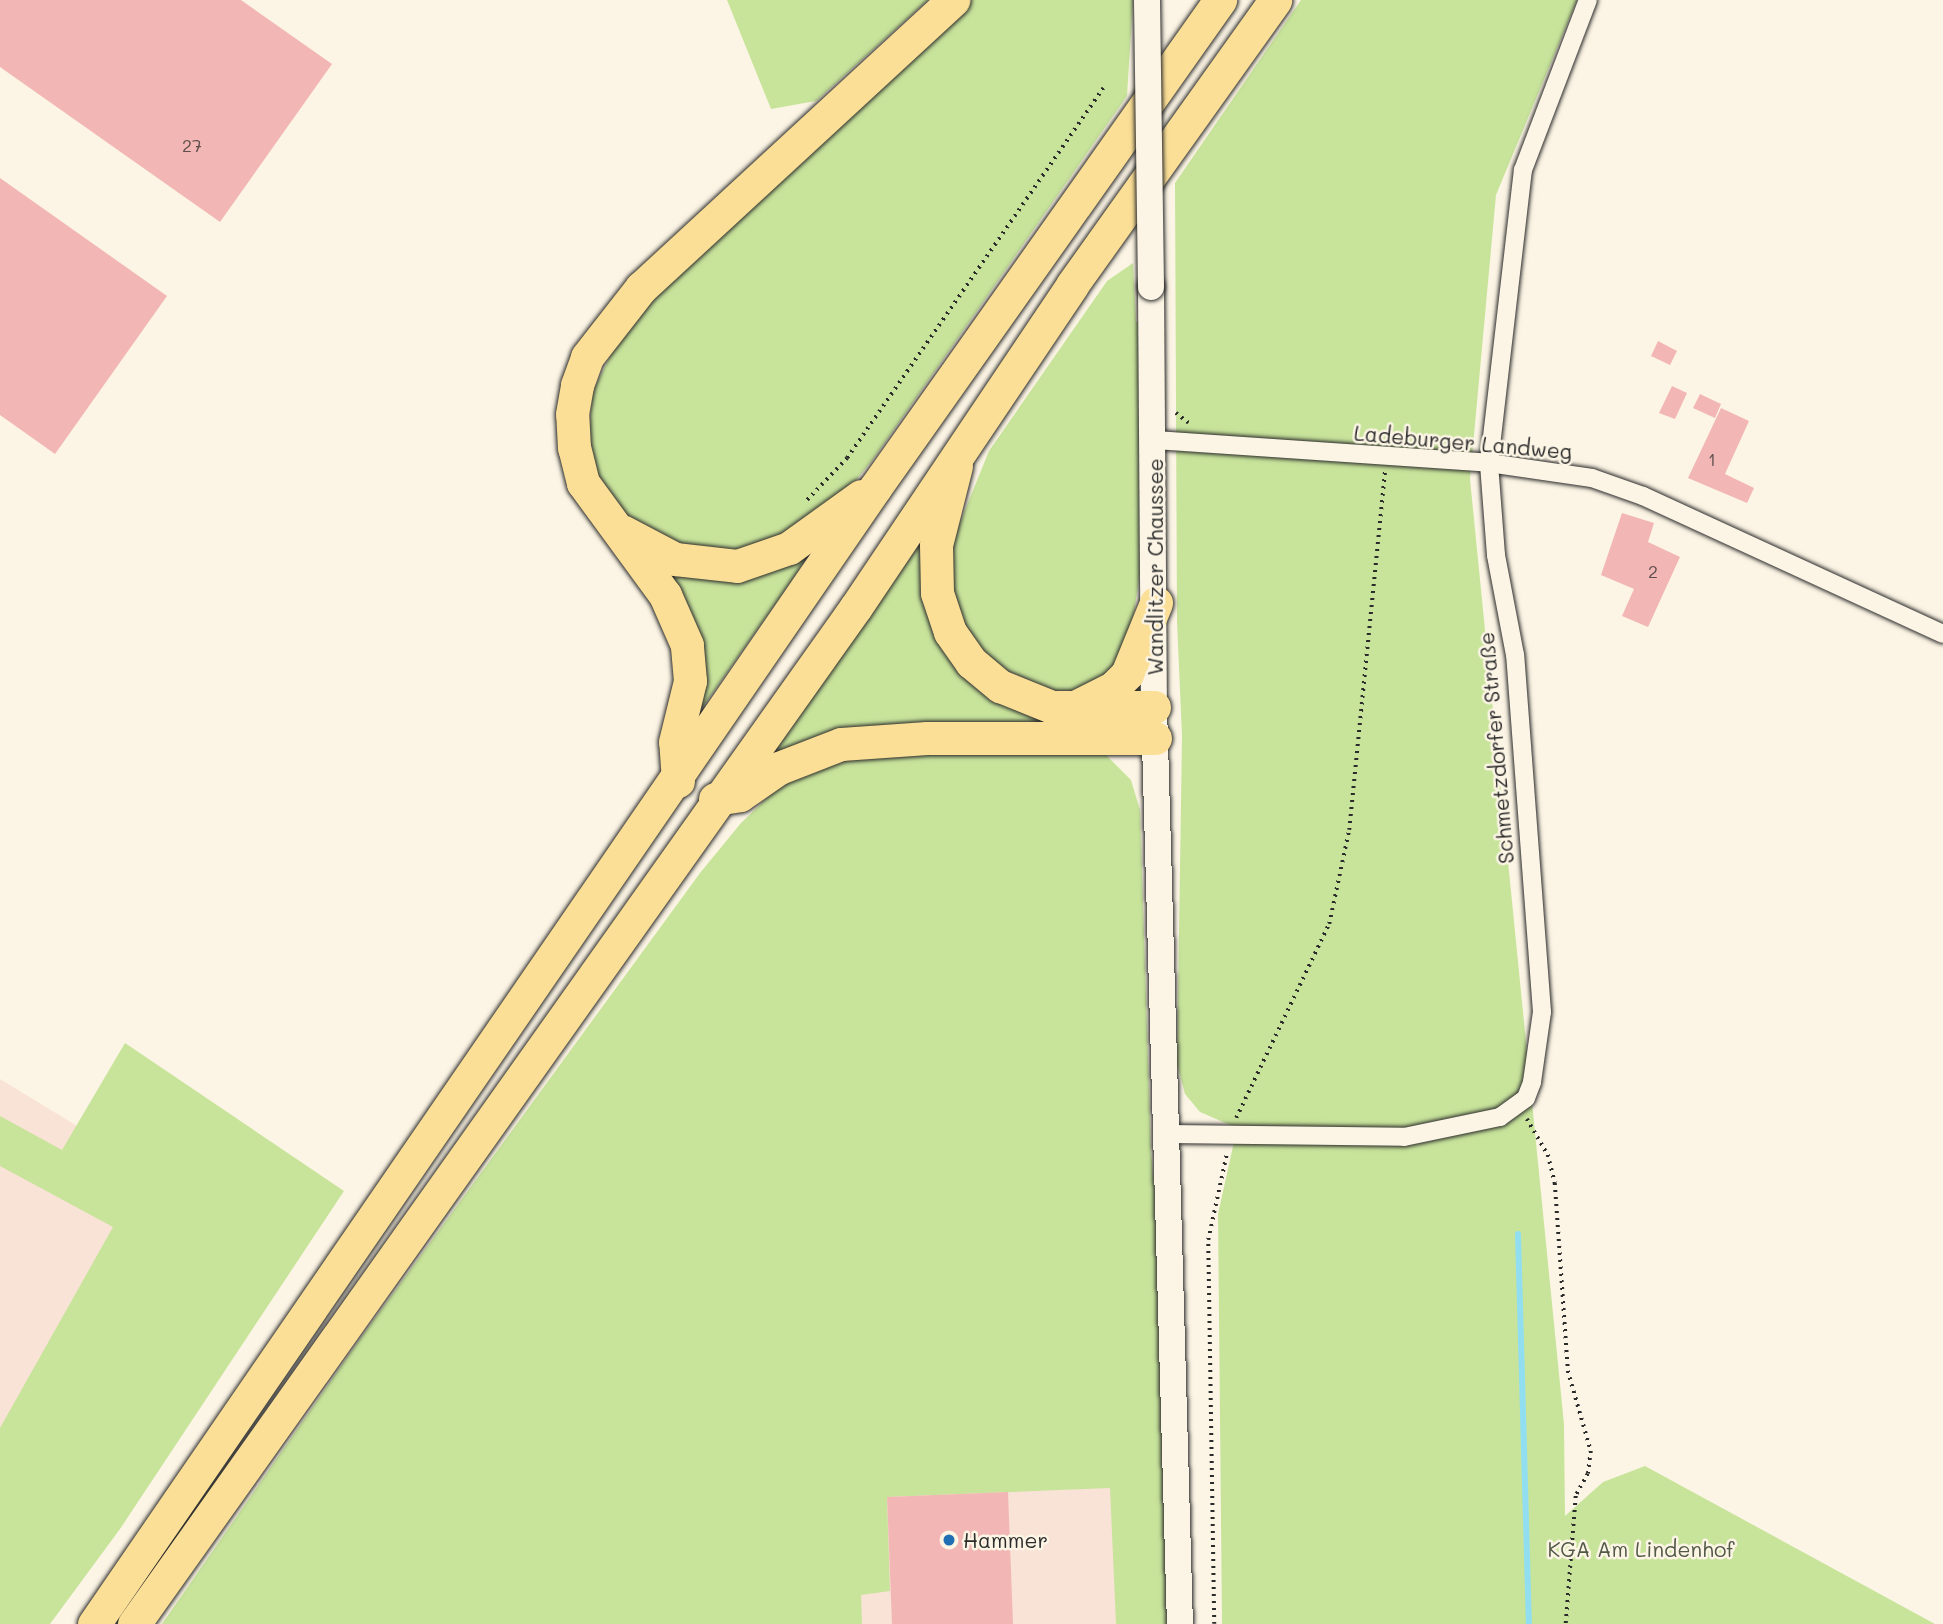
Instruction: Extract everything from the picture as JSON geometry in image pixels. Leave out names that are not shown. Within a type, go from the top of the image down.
[{"type":"highway","points":[[678,781],[675,742],[691,681],[687,645],[665,595],[608,522],[583,483],[573,448],[572,414],[577,385],[593,348],[641,288],[953,0]]},
{"type":"highway","points":[[94,1624],[678,781],[875,488],[1220,0]]},
{"type":"highway","points":[[134,1624],[715,799],[856,607],[956,453],[1275,0]]},
{"type":"highway","points":[[956,453],[956,482],[936,545],[937,593],[950,632],[971,662],[1000,686],[1028,700],[1065,709],[1155,723]]},
{"type":"highway","points":[[608,522],[675,559],[737,566],[789,548],[840,508],[875,488]]},
{"type":"highway","points":[[1065,709],[1096,698],[1128,674],[1156,603]]},
{"type":"highway","points":[[715,799],[740,795],[779,768],[841,744],[1155,723]]},
{"type":"main road","name":"Wandlitzer Chaussee","points":[[1147,0],[1155,440],[1155,723],[1169,1134],[1180,1624]]},
{"type":"street","name":"Schmetzdorfer Straße","points":[[1518,1106],[1532,1082],[1542,1012],[1515,655],[1496,555],[1489,463],[1523,170],[1588,0]]},
{"type":"street","name":"Ladeburger Landweg","points":[[1155,440],[1386,459],[1489,463],[1592,478],[1643,496],[1943,634]]},
{"type":"street","points":[[1169,1134],[1231,1137],[1404,1137],[1500,1117],[1518,1106]]},
{"type":"path","points":[[803,504],[847,458],[1104,88]]},
{"type":"path","points":[[1214,1624],[1208,1240],[1234,1121],[1329,924],[1349,830],[1386,459]]},
{"type":"path","points":[[1518,1106],[1548,1155],[1555,1183],[1569,1371],[1591,1451],[1588,1474],[1576,1496],[1566,1624]]},
{"type":"shaded area","points":[[0,1079],[182,1190],[0,1501]]},
{"type":"shaded area","points":[[1133,1448],[1140,1624],[284,1624],[856,1454]]},
{"type":"green space","points":[[727,0],[928,0],[816,101],[771,109]]},
{"type":"green space","points":[[972,0],[1133,0],[1127,96],[874,458],[843,496],[785,541],[712,556],[633,524],[598,475],[589,441],[592,393],[623,330],[652,296]]},
{"type":"green space","name":"KGA Am Lindenhof","points":[[1301,0],[1577,0],[1496,195],[1470,479],[1564,1424],[1565,1516],[1603,1482],[1645,1466],[1935,1624],[1222,1624],[1218,1214],[1237,1128],[1200,1112],[1185,1094],[1177,1064],[1182,736],[1177,622],[1175,183]]},
{"type":"green space","points":[[1133,263],[1136,322],[1140,322],[1145,540],[1130,639],[1116,666],[1090,686],[1062,694],[995,666],[962,626],[950,591],[950,547],[989,451],[1107,281]]},
{"type":"green space","points":[[921,533],[933,620],[1080,723],[769,756]]},
{"type":"green space","points":[[813,549],[702,708],[695,703],[664,565]]},
{"type":"green space","points":[[840,754],[1105,754],[1131,780],[1140,810],[1151,1152],[1161,1262],[1168,1624],[1116,1624],[1110,1488],[887,1497],[890,1591],[861,1595],[862,1624],[162,1624],[362,1336],[700,873],[741,823],[792,774]]},
{"type":"green space","points":[[125,1043],[344,1191],[120,1529],[50,1624],[0,1624],[0,1428],[113,1227],[0,1166],[0,1116],[62,1150]]},
{"type":"building","points":[[0,0],[241,0],[332,64],[220,222],[0,67]]},
{"type":"building","points":[[0,178],[167,296],[55,454],[0,415]]},
{"type":"building","points":[[1658,341],[1677,351],[1670,365],[1651,356]]},
{"type":"building","points":[[1672,386],[1687,393],[1675,419],[1659,413]]},
{"type":"building","points":[[1700,394],[1721,404],[1715,418],[1693,408]]},
{"type":"building","points":[[1721,408],[1749,421],[1725,474],[1754,488],[1747,503],[1688,478]]},
{"type":"building","points":[[1622,513],[1654,523],[1648,542],[1680,557],[1648,627],[1622,616],[1634,589],[1601,575]]},
{"type":"building","name":"Hammer","points":[[1008,1492],[1013,1624],[892,1624],[887,1497]]},
{"type":"waterway","points":[[1518,1234],[1529,1624]]},
{"type":"place","name":"Hammer","points":[[949,1540]]}]
